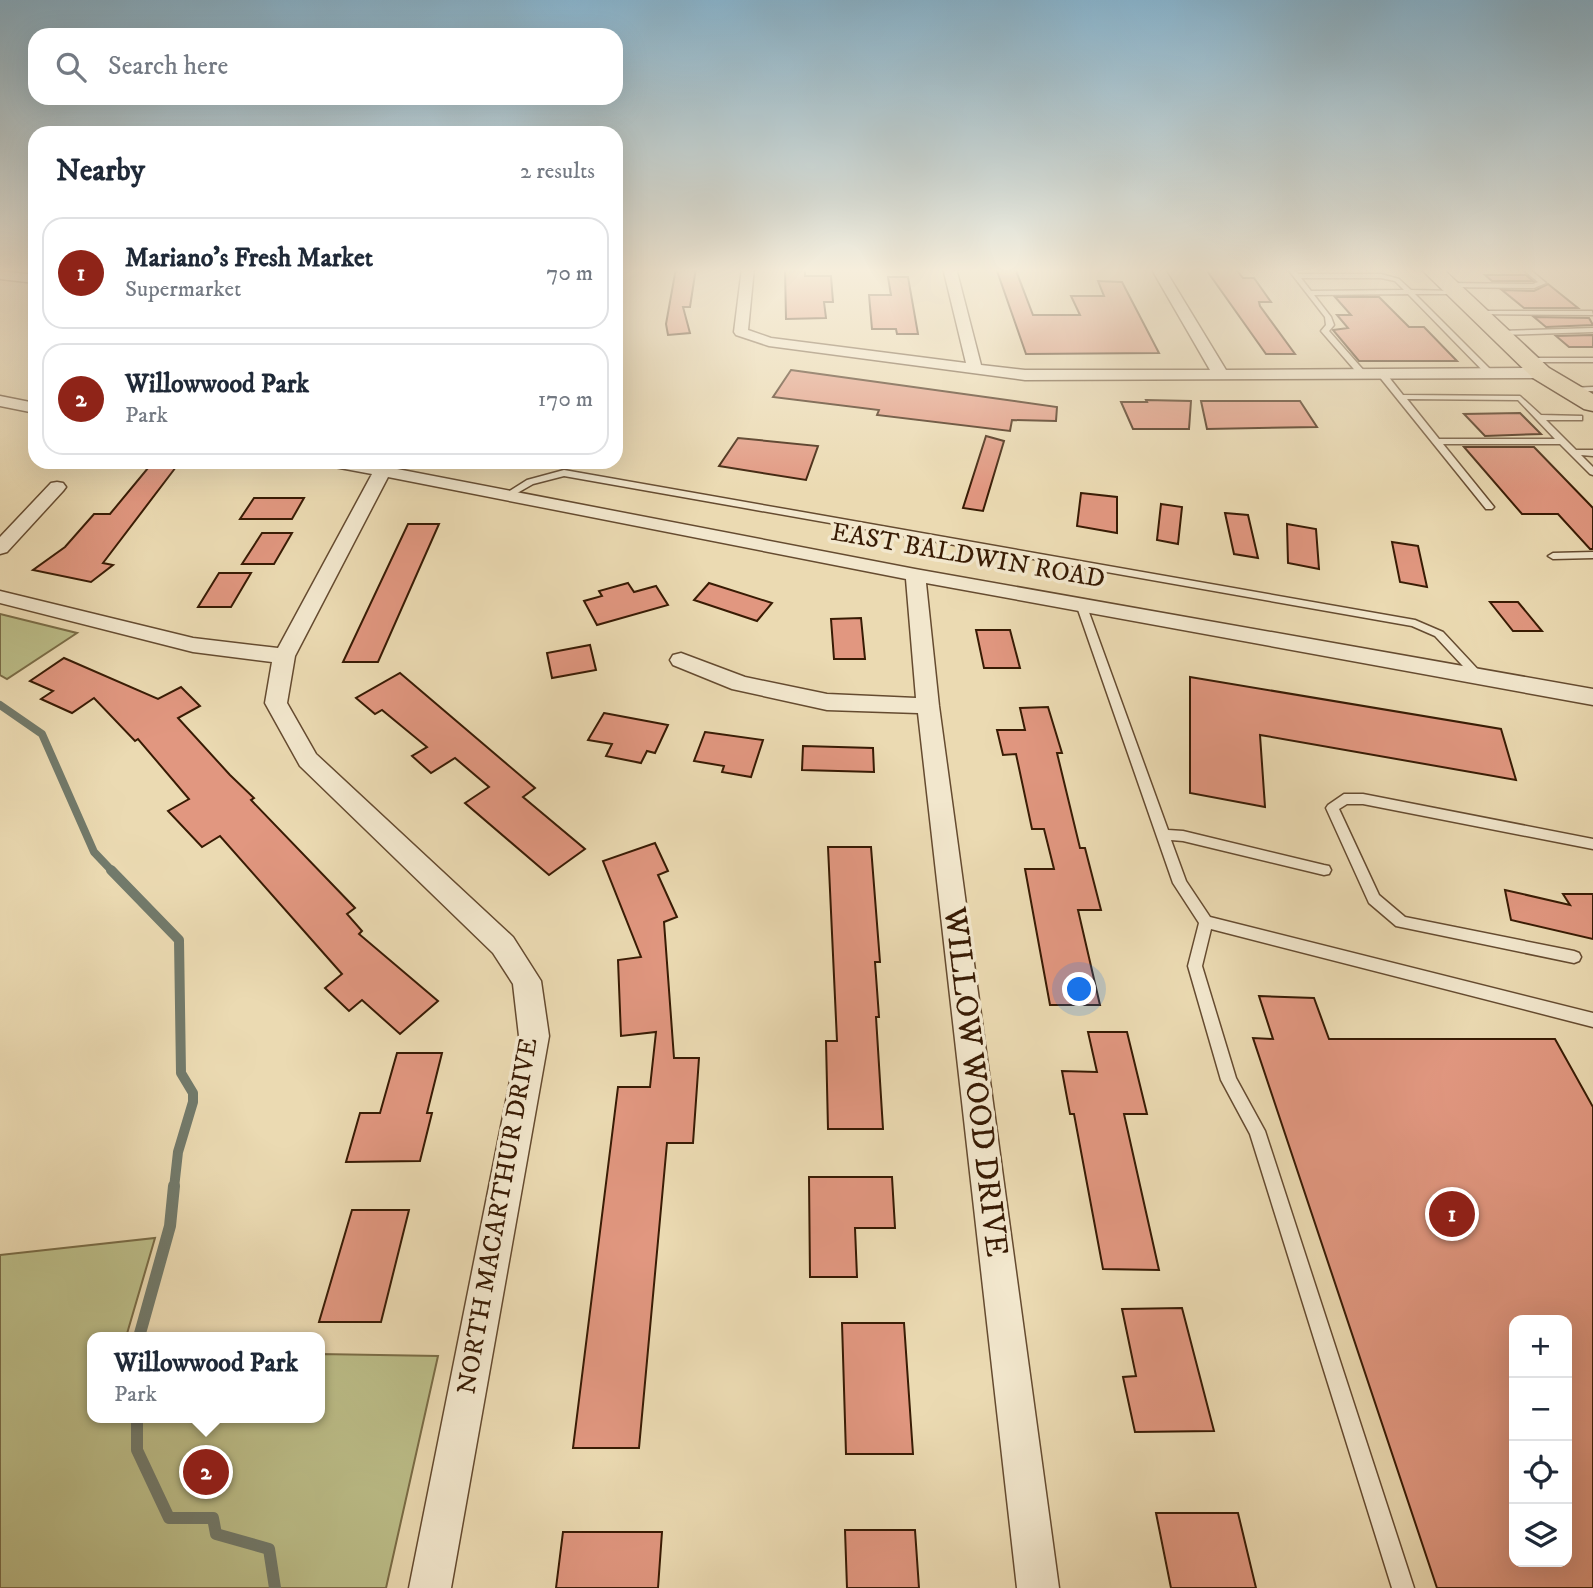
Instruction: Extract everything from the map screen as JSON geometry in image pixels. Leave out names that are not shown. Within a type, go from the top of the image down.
[{"type":"main road","points":[[1509,342],[1535,367],[1581,390],[1588,417]]},
{"type":"main road","points":[[1535,367],[1551,395],[1588,417]]},
{"type":"street","points":[[770,342],[1025,374],[1490,373],[1535,367]]},
{"type":"street","points":[[968,342],[975,369]]},
{"type":"street","points":[[1201,342],[1220,373]]},
{"type":"street","points":[[0,401],[28,407]]},
{"type":"street","name":"NORTH MACARTHUR DRIVE","points":[[382,469],[284,656],[276,703],[308,760],[503,944],[527,981],[534,1036],[430,1588]]},
{"type":"street","name":"EAST BALDWIN ROAD","points":[[397,469],[509,494],[915,575],[1593,696]]},
{"type":"street","points":[[0,548],[57,488]]},
{"type":"street","name":"WILLOW WOOD DRIVE","points":[[915,575],[928,706],[1038,1588]]},
{"type":"street","points":[[0,597],[193,645],[284,656]]},
{"type":"street","points":[[681,660],[740,684],[827,702],[928,706]]},
{"type":"lane","points":[[1335,342],[1362,373]]},
{"type":"lane","points":[[1460,342],[1490,373]]},
{"type":"lane","points":[[1535,367],[1593,360]]},
{"type":"lane","points":[[1381,373],[1489,507]]},
{"type":"lane","points":[[1401,397],[1520,398],[1593,472]]},
{"type":"lane","points":[[1539,417],[1588,417]]},
{"type":"lane","points":[[1437,442],[1562,441]]},
{"type":"lane","points":[[1573,452],[1593,453]]},
{"type":"lane","points":[[509,494],[530,482],[564,473],[1415,623],[1438,634],[1479,676]]},
{"type":"lane","points":[[1553,556],[1593,555]]},
{"type":"lane","points":[[1082,604],[1180,883],[1206,922],[1593,1020]]},
{"type":"lane","points":[[1574,957],[1401,922],[1374,899],[1332,808],[1343,799],[1363,799],[1593,844]]},
{"type":"lane","points":[[1164,835],[1182,836],[1324,870]]},
{"type":"lane","points":[[1206,922],[1195,966],[1228,1080],[1256,1131],[1403,1588]]},
{"type":"green space","points":[[0,614],[77,633],[7,679],[0,675]]},
{"type":"green space","points":[[155,1238],[127,1332],[87,1332],[87,1423],[325,1423],[325,1354],[438,1356],[386,1588],[0,1588],[0,1255]]},
{"type":"building","points":[[1022,342],[1153,342],[1159,353],[1026,354]]},
{"type":"building","points":[[1258,342],[1286,342],[1295,354],[1266,354]]},
{"type":"building","points":[[1343,342],[1439,342],[1457,361],[1359,361]]},
{"type":"building","points":[[1563,342],[1593,342],[1593,347],[1569,347]]},
{"type":"building","points":[[791,370],[1057,407],[1056,421],[1012,420],[1010,431],[877,415],[879,410],[773,397]]},
{"type":"building","points":[[1146,400],[1191,401],[1189,429],[1133,429],[1121,402],[1147,402]]},
{"type":"building","points":[[1201,401],[1300,401],[1317,427],[1207,429]]},
{"type":"building","points":[[1520,413],[1541,434],[1485,436],[1464,414]]},
{"type":"building","points":[[986,436],[1004,441],[983,511],[963,508]]},
{"type":"building","points":[[738,438],[818,446],[806,480],[719,466]]},
{"type":"building","points":[[1464,447],[1534,447],[1593,508],[1593,549],[1590,549],[1558,514],[1522,514]]},
{"type":"building","points":[[147,469],[174,469],[103,563],[113,565],[91,582],[33,570],[65,547],[94,514],[110,514]]},
{"type":"building","points":[[1081,493],[1117,497],[1117,533],[1077,526]]},
{"type":"building","points":[[254,498],[304,498],[292,519],[240,519]]},
{"type":"building","points":[[1161,504],[1182,507],[1178,544],[1157,540]]},
{"type":"building","points":[[1225,513],[1248,515],[1258,558],[1234,554]]},
{"type":"building","points":[[408,524],[439,524],[378,662],[343,662]]},
{"type":"building","points":[[1287,524],[1316,529],[1319,569],[1288,563]]},
{"type":"building","points":[[262,533],[292,533],[274,564],[242,564]]},
{"type":"building","points":[[1392,542],[1418,546],[1427,587],[1400,582]]},
{"type":"building","points":[[219,573],[251,573],[231,607],[198,607]]},
{"type":"building","points":[[628,583],[634,592],[656,586],[668,605],[597,625],[584,601],[602,596],[599,591]]},
{"type":"building","points":[[709,583],[772,603],[757,621],[694,600]]},
{"type":"building","points":[[1490,602],[1518,602],[1542,631],[1513,631]]},
{"type":"building","points":[[861,618],[865,659],[834,659],[831,619]]},
{"type":"building","points":[[976,630],[1010,630],[1020,668],[984,668]]},
{"type":"building","points":[[590,645],[596,670],[552,678],[547,653]]},
{"type":"building","points":[[64,658],[158,699],[181,687],[200,706],[178,718],[254,798],[251,800],[355,908],[347,914],[362,931],[359,934],[438,1001],[400,1034],[362,1000],[349,1011],[325,988],[342,974],[220,836],[202,847],[168,811],[189,799],[138,739],[135,741],[94,698],[72,713],[41,699],[53,691],[30,681]]},
{"type":"building","points":[[400,673],[535,788],[523,797],[585,849],[549,875],[465,803],[489,787],[455,758],[431,773],[412,756],[427,747],[382,710],[375,714],[356,698]]},
{"type":"building","points":[[1190,677],[1501,729],[1516,780],[1260,735],[1265,807],[1190,793]]},
{"type":"building","points":[[1048,707],[1062,753],[1057,753],[1080,848],[1085,848],[1101,910],[1078,910],[1100,1005],[1050,1005],[1025,869],[1054,869],[1044,829],[1032,829],[1016,754],[1003,755],[997,730],[1025,730],[1020,708]]},
{"type":"building","points":[[604,713],[668,725],[655,753],[647,751],[641,763],[606,756],[612,744],[588,740]]},
{"type":"building","points":[[705,732],[763,740],[751,777],[722,772],[724,766],[694,761]]},
{"type":"building","points":[[803,746],[873,748],[874,772],[802,770]]},
{"type":"building","points":[[655,843],[668,871],[658,875],[677,917],[664,922],[674,1058],[699,1058],[693,1143],[667,1143],[639,1448],[573,1448],[618,1087],[650,1087],[656,1032],[621,1036],[618,960],[641,957],[603,861]]},
{"type":"building","points":[[828,847],[871,847],[880,962],[875,962],[883,1129],[828,1129],[826,1041],[837,1041]]},
{"type":"building","points":[[1505,890],[1570,905],[1563,894],[1593,894],[1593,939],[1511,920]]},
{"type":"building","points":[[1259,996],[1314,998],[1329,1039],[1555,1039],[1593,1107],[1593,1588],[1437,1588],[1253,1038],[1273,1039]]},
{"type":"building","points":[[1088,1032],[1127,1032],[1147,1114],[1124,1114],[1159,1270],[1103,1269],[1074,1114],[1070,1114],[1062,1071],[1097,1072]]},
{"type":"building","points":[[397,1053],[442,1053],[427,1113],[432,1113],[420,1161],[346,1162],[360,1113],[380,1113]]},
{"type":"building","points":[[809,1177],[892,1177],[895,1228],[855,1228],[857,1277],[810,1277]]},
{"type":"building","points":[[352,1210],[409,1210],[381,1322],[319,1322]]},
{"type":"building","points":[[1182,1308],[1214,1431],[1135,1432],[1123,1377],[1136,1376],[1122,1309]]},
{"type":"building","points":[[842,1323],[904,1323],[913,1454],[846,1454]]},
{"type":"building","points":[[1156,1513],[1238,1513],[1256,1588],[1171,1588]]},
{"type":"building","points":[[845,1530],[915,1530],[919,1588],[847,1588]]},
{"type":"building","points":[[563,1532],[662,1532],[658,1588],[556,1588]]},
{"type":"waterway","points":[[0,705],[42,734],[94,852],[113,872]]},
{"type":"waterway","points":[[111,870],[179,940],[181,1073],[193,1093],[193,1102],[178,1152],[174,1188]]},
{"type":"waterway","points":[[140,1332],[170,1226],[174,1186]]},
{"type":"waterway","points":[[137,1423],[137,1450],[169,1518],[213,1518],[216,1534],[269,1549],[275,1588]]},
{"type":"place","name":"Mariano's Fresh Market","points":[[1452,1214]]},
{"type":"place","name":"Willowwood Park","points":[[206,1472]]}]
